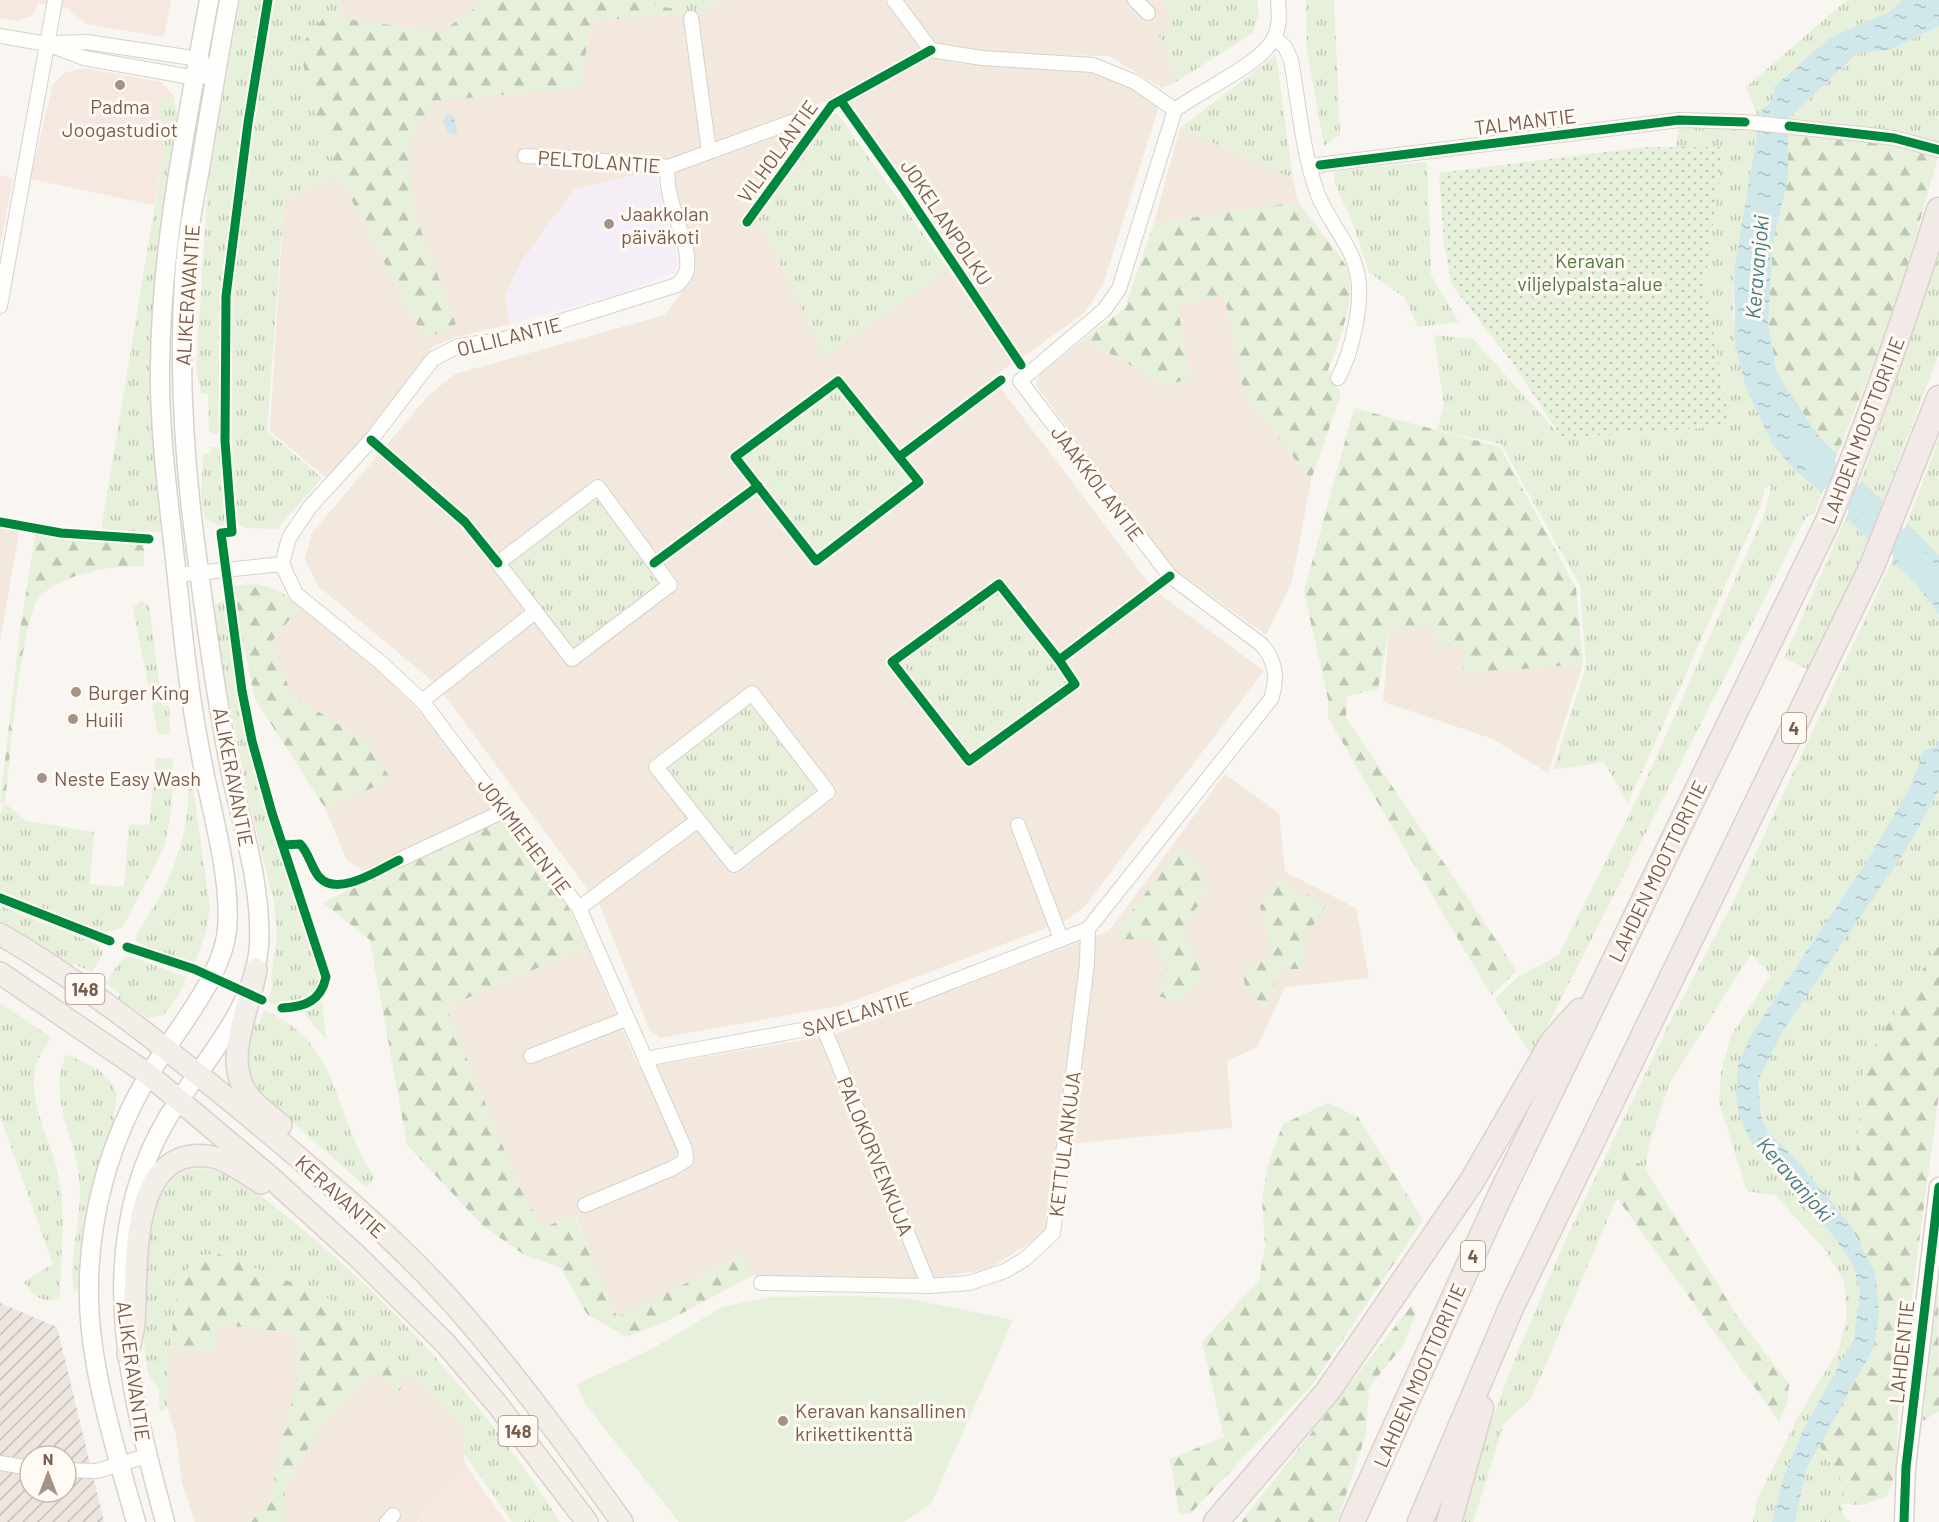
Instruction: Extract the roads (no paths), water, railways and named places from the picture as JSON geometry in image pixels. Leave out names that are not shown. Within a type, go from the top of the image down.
[{"type":"highway","name":"LAHDEN MOOTTORITIE","points":[[1352,1522],[1499,1198],[1827,523],[1855,455],[1905,319],[1939,210]]},
{"type":"highway","name":"4","points":[[1420,1522],[1510,1308],[1872,566],[1939,399]]},
{"type":"highway","points":[[1216,1522],[1328,1391],[1472,1181],[1553,1041],[1598,991]]},
{"type":"highway","points":[[1449,1522],[1510,1308]]},
{"type":"main road","name":"ALIKERAVANTIE","points":[[136,1522],[99,1377],[92,1335],[89,1299],[92,1245],[100,1195],[114,1148],[149,1075],[202,993],[216,965],[227,933],[225,882],[192,702],[177,575],[160,369],[164,275],[209,0]]},
{"type":"main road","name":"ALIKERAVANTIE","points":[[165,1522],[147,1456],[128,1355],[122,1282],[130,1212],[141,1170],[179,1100],[242,1003],[256,969],[259,926],[257,903],[231,770],[199,572],[185,444],[181,370],[183,288],[192,213],[229,0]]},
{"type":"main road","name":"KERAVANTIE","points":[[0,934],[100,1000],[196,1073],[327,1181],[435,1284],[465,1317],[518,1382],[622,1522]]},
{"type":"main road","points":[[256,969],[238,1046],[237,1071],[251,1099],[292,1135],[327,1181]]},
{"type":"main road","name":"KERAVANTIE","points":[[0,973],[149,1075],[357,1256],[446,1343],[497,1404],[587,1522]]},
{"type":"main road","points":[[128,1355],[134,1326],[136,1262],[142,1216],[149,1193],[165,1168],[191,1156],[209,1156],[225,1161],[304,1209]]},
{"type":"main road","name":"LAHDENTIE","points":[[1904,1522],[1906,1467],[1939,1187]]},
{"type":"street","points":[[0,306],[55,0]]},
{"type":"street","points":[[894,0],[931,51],[982,58],[1093,65],[1135,82],[1175,110],[1195,94],[1238,71],[1263,52],[1275,38],[1280,18],[1278,0]]},
{"type":"street","points":[[1135,0],[1148,14]]},
{"type":"street","points":[[691,18],[710,152]]},
{"type":"street","points":[[0,36],[47,44],[84,58],[196,78],[216,74]]},
{"type":"street","points":[[1275,38],[1285,47],[1291,60],[1310,166],[1318,196],[1357,272],[1359,302],[1346,362],[1338,378]]},
{"type":"street","points":[[47,44],[87,42],[199,59],[216,74]]},
{"type":"street","name":"JAAKKOLANTIE","points":[[1088,929],[1271,699],[1276,685],[1271,656],[1262,645],[1170,576],[1020,381],[1104,310],[1119,289],[1175,110]]},
{"type":"street","name":"PELTOLANTIE","points":[[525,156],[668,167],[808,116]]},
{"type":"street","name":"TALMANTIE","points":[[1310,166],[1679,120],[1745,122],[1894,138],[1939,150]]},
{"type":"street","name":"OLLILANTIE","points":[[282,564],[289,538],[309,508],[371,440],[433,359],[458,346],[525,333],[677,285],[687,271],[687,258],[666,183],[668,167]]},
{"type":"street","points":[[598,487],[670,585],[572,659],[535,612],[498,562],[598,487]]},
{"type":"street","points":[[177,575],[282,564]]},
{"type":"street","name":"JOKIMIEHENTIE","points":[[282,564],[296,594],[380,662],[422,701],[579,908],[685,1149],[686,1160],[671,1169],[585,1205]]},
{"type":"street","points":[[422,701],[535,612]]},
{"type":"street","points":[[752,693],[828,792],[734,865],[697,821],[656,767],[752,693]]},
{"type":"street","points":[[399,860],[506,810]]},
{"type":"street","points":[[579,908],[697,821]]},
{"type":"street","points":[[1018,825],[1061,939],[1088,929]]},
{"type":"street","name":"KETTULANKUJA","points":[[761,1283],[929,1286],[969,1283],[1005,1271],[1025,1259],[1053,1233],[1087,964],[1088,929]]},
{"type":"street","name":"SAVELANTIE","points":[[645,1059],[823,1026],[912,997],[1061,939]]},
{"type":"street","points":[[531,1056],[626,1019]]},
{"type":"street","name":"PALOKORVENKUJA","points":[[823,1026],[929,1286]]},
{"type":"street","points":[[78,1470],[97,1471],[147,1456]]},
{"type":"street","points":[[0,1463],[18,1466]]},
{"type":"water","points":[[1902,0],[1939,0],[1939,26],[1890,50],[1858,53],[1788,119],[1757,115],[1772,100],[1774,87],[1829,38],[1889,12]]},
{"type":"water","points":[[447,114],[454,117],[458,136],[448,133],[443,121]]},
{"type":"water","points":[[1758,129],[1788,133],[1788,179],[1773,242],[1768,323],[1777,373],[1815,431],[1837,455],[1822,494],[1793,468],[1772,444],[1746,387],[1735,347],[1734,269]]},
{"type":"water","points":[[1861,480],[1883,501],[1868,540],[1846,518]]},
{"type":"water","points":[[1907,523],[1939,555],[1939,615],[1918,587],[1892,561]]},
{"type":"water","points":[[1939,740],[1939,790],[1906,850],[1784,1029],[1758,1080],[1761,1116],[1768,1132],[1794,1157],[1850,1224],[1875,1273],[1879,1312],[1874,1347],[1807,1468],[1795,1522],[1772,1522],[1783,1478],[1803,1430],[1854,1339],[1860,1291],[1853,1265],[1836,1240],[1816,1214],[1754,1148],[1740,1118],[1736,1096],[1738,1065],[1754,1030],[1867,861],[1908,791],[1924,750],[1936,747]]},
{"type":"waterway","name":"Keravanjoki","points":[[1806,451],[1901,545],[1939,588]]},
{"type":"place","name":"Padma Joogastudiot","points":[[120,85]]},
{"type":"place","name":"Jaakkolan päiväkoti","points":[[609,224]]},
{"type":"place","name":"Burger King","points":[[76,692]]},
{"type":"place","name":"Huili","points":[[73,719]]},
{"type":"place","name":"Neste Easy Wash","points":[[42,778]]},
{"type":"place","name":"Keravan kansallinen krikettikenttä","points":[[783,1421]]},
{"type":"park label","name":"Keravan viljelypalsta-alue","points":[[1590,272]]}]
